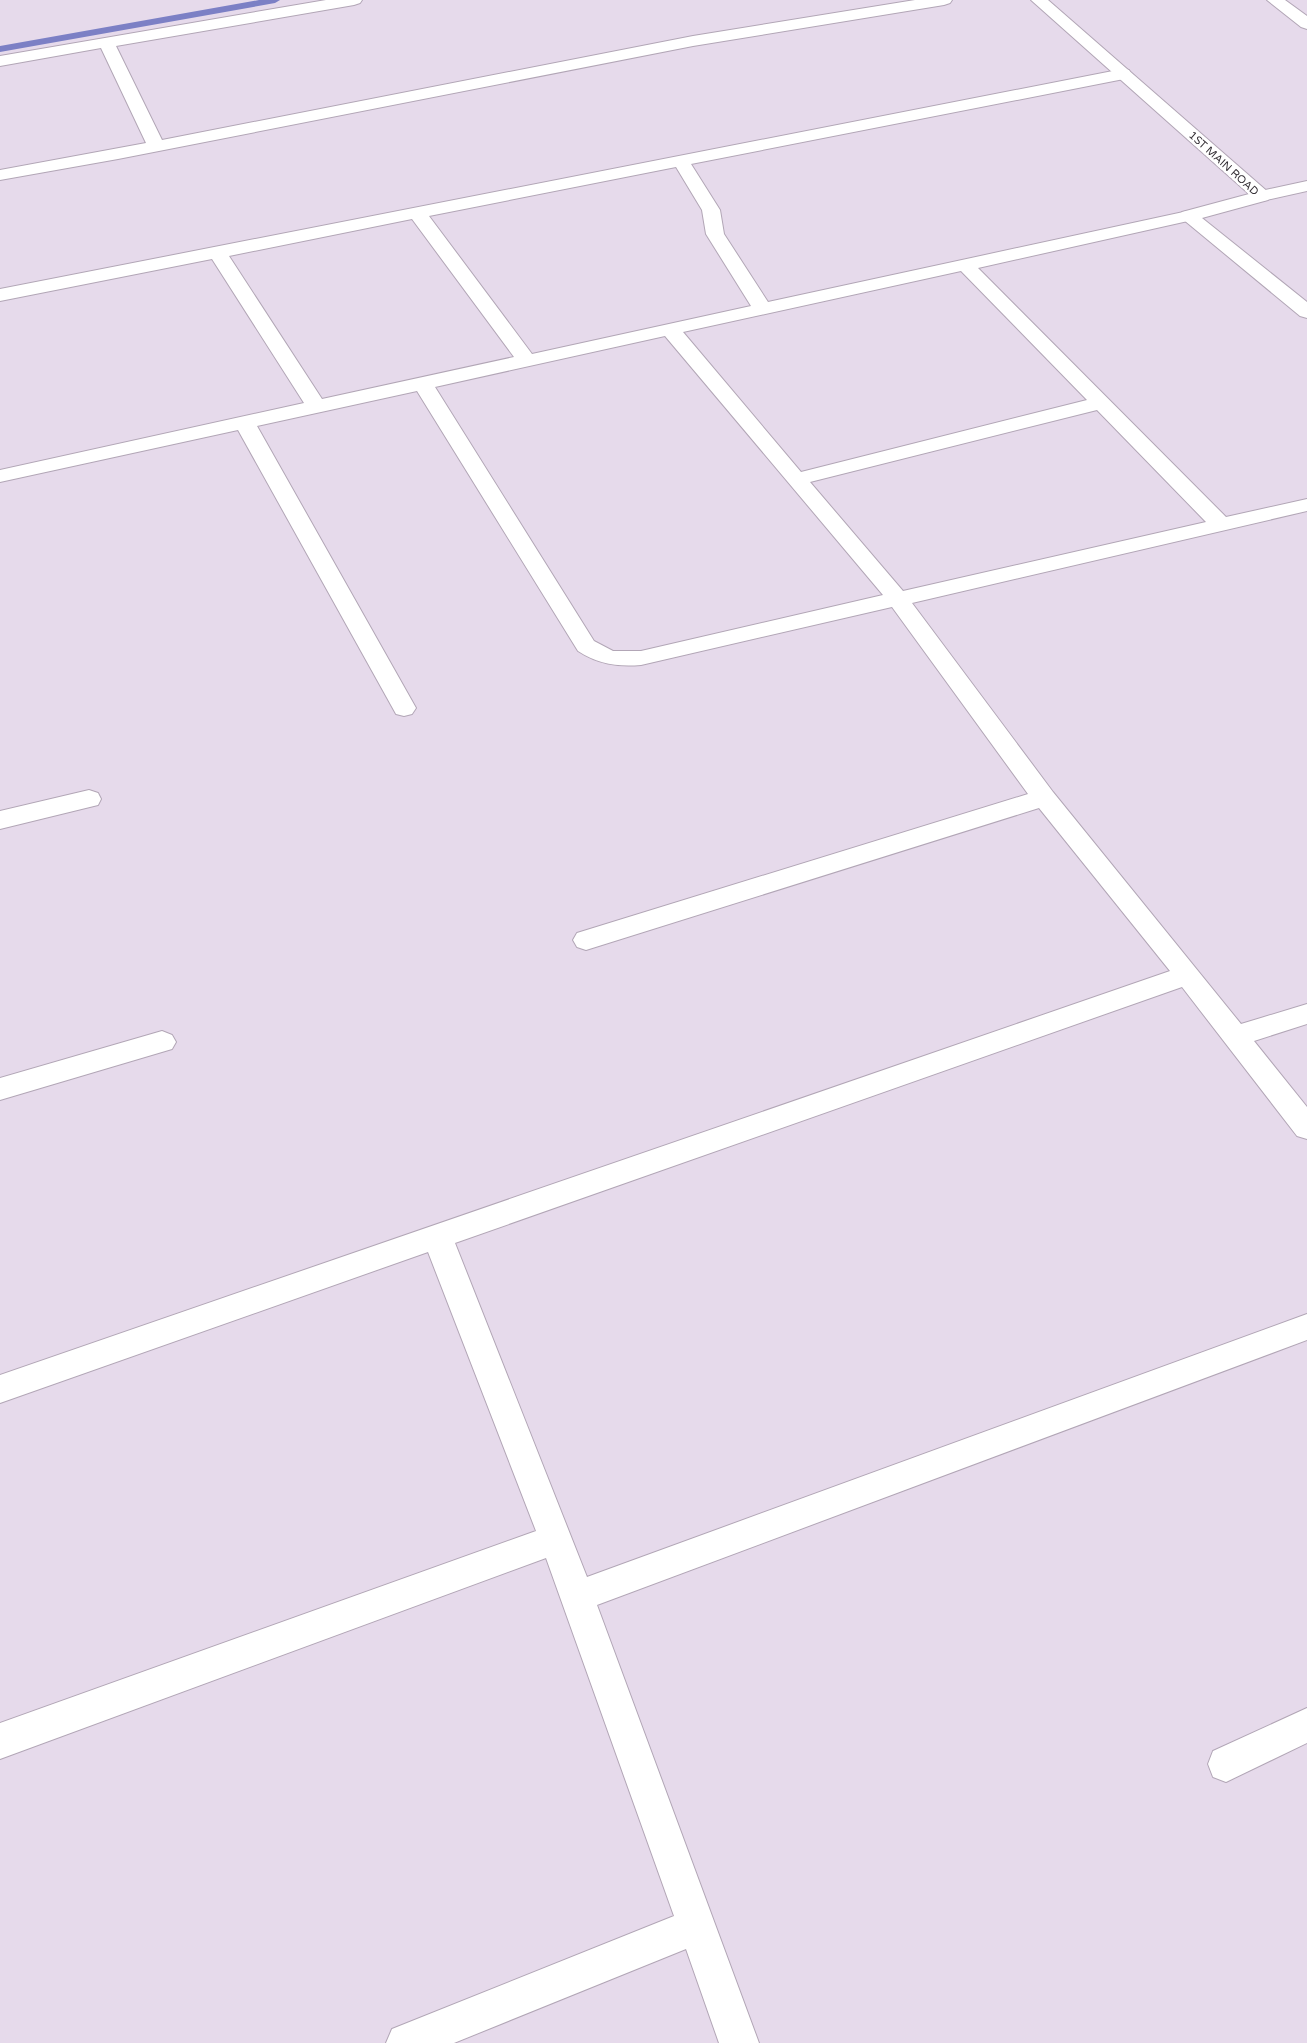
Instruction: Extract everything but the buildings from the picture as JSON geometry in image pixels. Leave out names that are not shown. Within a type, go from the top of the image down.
[{"type":"street","points":[[0,61],[354,0]]},
{"type":"street","points":[[0,175],[693,41],[944,0]]},
{"type":"street","name":"1ST MAIN ROAD","points":[[1038,0],[1262,196]]},
{"type":"street","points":[[1275,0],[1307,24]]},
{"type":"street","points":[[1289,12],[1307,9]]},
{"type":"street","points":[[107,43],[156,146]]},
{"type":"street","points":[[0,295],[1123,74]]},
{"type":"street","points":[[681,162],[711,210],[715,234],[763,310]]},
{"type":"street","points":[[1262,196],[1307,186]]},
{"type":"street","name":"1ST MAIN ROAD","points":[[0,476],[1188,216],[1262,196]]},
{"type":"street","points":[[417,213],[527,361]]},
{"type":"street","points":[[1188,216],[1307,312]]},
{"type":"street","points":[[217,252],[317,407]]},
{"type":"street","points":[[965,265],[1221,525]]},
{"type":"street","points":[[670,330],[898,599],[1044,798],[1188,975],[1307,1128]]},
{"type":"street","points":[[423,384],[586,646],[599,655],[618,660],[640,658],[1307,505]]},
{"type":"street","points":[[797,479],[1101,403]]},
{"type":"street","points":[[244,422],[404,708]]},
{"type":"street","points":[[586,940],[1044,798]]},
{"type":"street","points":[[0,820],[89,799]]},
{"type":"street","points":[[0,1389],[1188,975]]},
{"type":"street","points":[[1235,1036],[1307,1014]]},
{"type":"street","points":[[0,1090],[162,1042]]},
{"type":"street","points":[[437,1236],[556,1539],[739,2043]]},
{"type":"street","points":[[576,1598],[1307,1327]]},
{"type":"street","points":[[0,1741],[556,1539]]},
{"type":"street","points":[[1226,1764],[1307,1725]]},
{"type":"street","points":[[406,2043],[695,1926]]},
{"type":"waterway","points":[[0,49],[275,0]]}]
